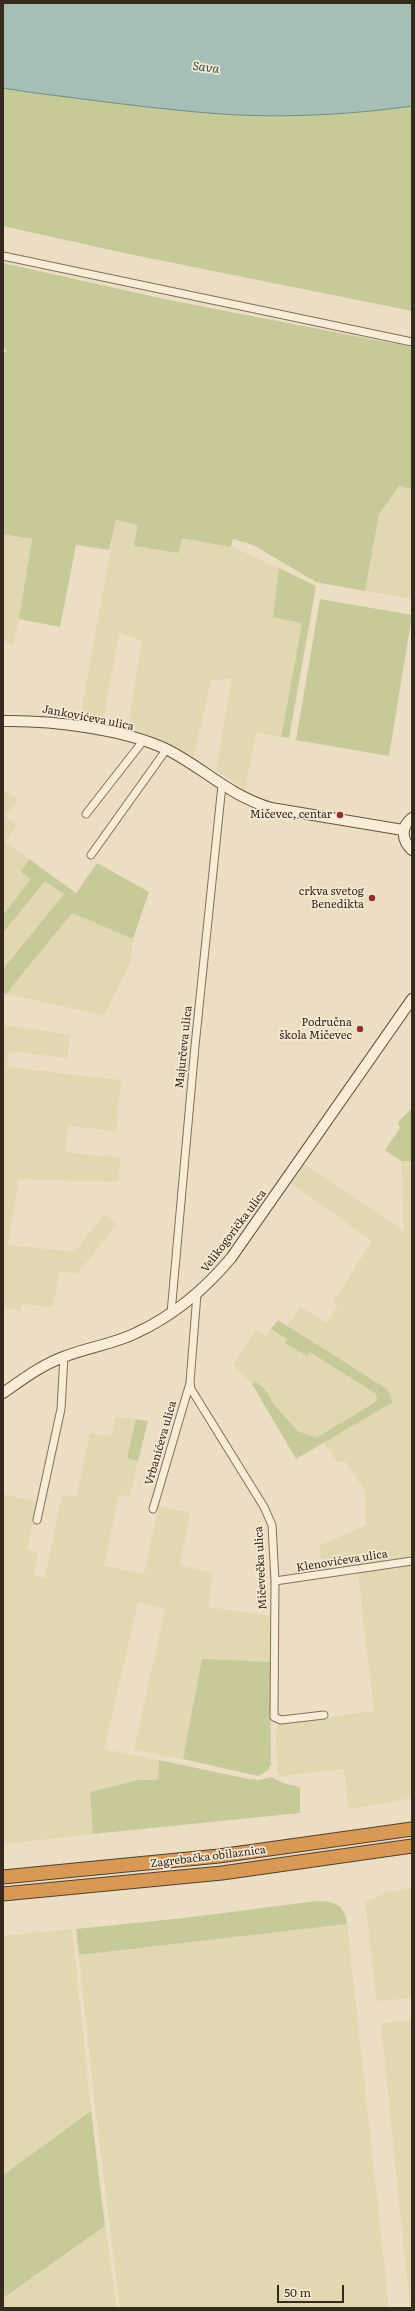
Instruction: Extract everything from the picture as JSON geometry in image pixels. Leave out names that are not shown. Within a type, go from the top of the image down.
[{"type":"highway","name":"Zagrebačka obilaznica","points":[[3,1877],[219,1856],[412,1829]]},
{"type":"highway","name":"Zagrebačka obilaznica","points":[[3,1894],[222,1873],[412,1846]]},
{"type":"street","points":[[3,256],[412,342]]},
{"type":"street","name":"Jankovićeva ulica","points":[[3,721],[50,722],[143,741],[166,750],[251,802],[271,808],[403,830]]},
{"type":"street","points":[[86,814],[143,741]]},
{"type":"street","points":[[91,855],[166,750]]},
{"type":"street","name":"Majurčeva ulica","points":[[171,1313],[193,1062],[222,785]]},
{"type":"street","points":[[412,818],[403,830],[404,840],[412,850]]},
{"type":"street","name":"Velikogorička ulica","points":[[3,1393],[30,1374],[64,1356],[136,1333],[171,1313],[197,1294],[231,1258],[411,1000]]},
{"type":"street","name":"Mičevečka ulica","points":[[197,1294],[190,1382],[197,1399],[269,1516],[272,1525],[275,1581],[274,1717],[281,1720],[324,1715]]},
{"type":"street","points":[[37,1520],[61,1409],[64,1356]]},
{"type":"street","name":"Vrbanićeva ulica","points":[[153,1509],[190,1382]]},
{"type":"street","name":"Klenovićeva ulica","points":[[275,1581],[412,1561]]},
{"type":"shaded area","points":[[399,486],[412,489],[412,599],[365,591],[379,514]]},
{"type":"shaded area","points":[[116,520],[138,525],[134,546],[180,553],[182,538],[228,545],[279,568],[273,617],[302,622],[281,737],[256,732],[245,789],[216,770],[232,679],[211,680],[194,756],[150,736],[128,729],[142,641],[119,632],[103,722],[80,718]]},
{"type":"shaded area","points":[[3,534],[32,539],[19,619],[13,644],[3,642]]},
{"type":"shaded area","points":[[5,790],[18,799],[5,816],[17,825],[5,842],[29,859],[21,872],[31,879],[3,915],[3,793]]},
{"type":"shaded area","points":[[45,881],[64,893],[3,969],[3,933]]},
{"type":"shaded area","points":[[72,913],[133,939],[131,961],[104,1015],[6,994]]},
{"type":"shaded area","points":[[3,1025],[70,1035],[67,1058],[9,1051],[7,1067],[121,1080],[116,1131],[68,1126],[65,1152],[120,1158],[119,1182],[19,1179],[8,1245],[75,1252],[103,1215],[117,1224],[78,1273],[59,1272],[53,1307],[22,1304],[20,1311],[3,1307]]},
{"type":"shaded area","points":[[401,1161],[412,1161],[412,1556],[323,1570],[319,1546],[366,1525],[365,1491],[344,1460],[338,1463],[324,1442],[393,1402],[387,1389],[287,1326],[301,1307],[326,1323],[338,1305],[333,1302],[372,1241],[291,1183],[304,1164],[404,1231]]},
{"type":"shaded area","points":[[271,1329],[287,1339],[285,1343],[307,1356],[310,1352],[376,1394],[377,1401],[316,1438],[298,1431],[275,1406],[264,1388],[256,1382],[252,1384],[233,1364],[256,1330],[266,1336]]},
{"type":"shaded area","points":[[115,1417],[136,1419],[127,1458],[138,1461],[130,1496],[119,1495],[104,1566],[144,1574],[159,1506],[190,1513],[180,1565],[213,1573],[208,1607],[271,1616],[270,1662],[202,1660],[183,1759],[134,1750],[165,1609],[138,1602],[104,1749],[159,1760],[158,1780],[137,1780],[90,1792],[93,1834],[4,1844],[3,1494],[37,1503],[27,1549],[38,1553],[34,1575],[45,1578],[62,1495],[76,1497],[90,1433],[111,1437]]},
{"type":"shaded area","points":[[412,1565],[412,1798],[349,1809],[344,1769],[281,1776],[277,1771],[276,1735],[278,1724],[374,1711],[358,1574]]},
{"type":"shaded area","points":[[412,1887],[412,1998],[377,2001],[365,1902],[386,1893]]},
{"type":"shaded area","points":[[347,1924],[389,2308],[120,2308],[95,2106],[79,1955]]},
{"type":"shaded area","points":[[72,1929],[91,2111],[3,2175],[3,1936]]},
{"type":"shaded area","points":[[412,2020],[412,2308],[410,2308],[381,2024]]},
{"type":"shaded area","points":[[105,2226],[117,2308],[3,2308],[3,2298]]},
{"type":"green space","points":[[3,88],[154,108],[224,114],[278,116],[331,114],[412,106],[412,311],[124,253],[3,226]]},
{"type":"green space","points":[[3,263],[164,299],[412,347],[412,489],[399,486],[379,514],[365,591],[316,582],[253,545],[233,539],[231,547],[182,538],[179,553],[134,546],[138,525],[116,520],[109,550],[76,545],[60,627],[19,619],[32,539],[3,534],[3,353],[7,351],[3,347]]},
{"type":"green space","points":[[279,568],[316,586],[289,738],[281,737],[302,623],[273,617]]},
{"type":"green space","points":[[320,599],[412,615],[389,756],[296,740]]},
{"type":"green space","points":[[29,859],[76,893],[97,863],[149,892],[133,939],[72,913],[6,994],[3,994],[3,969],[64,894],[45,881],[3,933],[3,915],[31,879],[21,872]]},
{"type":"green space","points":[[412,1108],[412,1161],[401,1161],[385,1150],[400,1128],[398,1122]]},
{"type":"green space","points":[[278,1320],[387,1389],[393,1402],[296,1459],[252,1384],[256,1382],[264,1388],[275,1406],[298,1431],[316,1438],[377,1401],[376,1394],[310,1352],[307,1356],[285,1343],[287,1339],[271,1329]]},
{"type":"green space","points":[[136,1419],[148,1421],[138,1461],[127,1458]]},
{"type":"green space","points":[[202,1659],[270,1662],[271,1764],[268,1770],[258,1776],[183,1759]]},
{"type":"green space","points":[[159,1760],[248,1779],[259,1780],[271,1777],[283,1783],[300,1787],[300,1813],[93,1834],[90,1792],[137,1780],[158,1780]]},
{"type":"green space","points":[[317,1901],[329,1902],[338,1905],[344,1912],[347,1924],[79,1955],[76,1929],[184,1918]]},
{"type":"green space","points":[[91,2111],[105,2226],[3,2298],[3,2175]]},
{"type":"water","name":"Sava","points":[[3,3],[412,3],[412,106],[331,114],[278,116],[224,114],[154,108],[3,88]]},
{"type":"place","name":"Mičevec, centar","points":[[340,815]]},
{"type":"place","name":"crkva svetog Benedikta","points":[[372,898]]},
{"type":"place","name":"Područna škola Mičevec","points":[[360,1029]]}]
